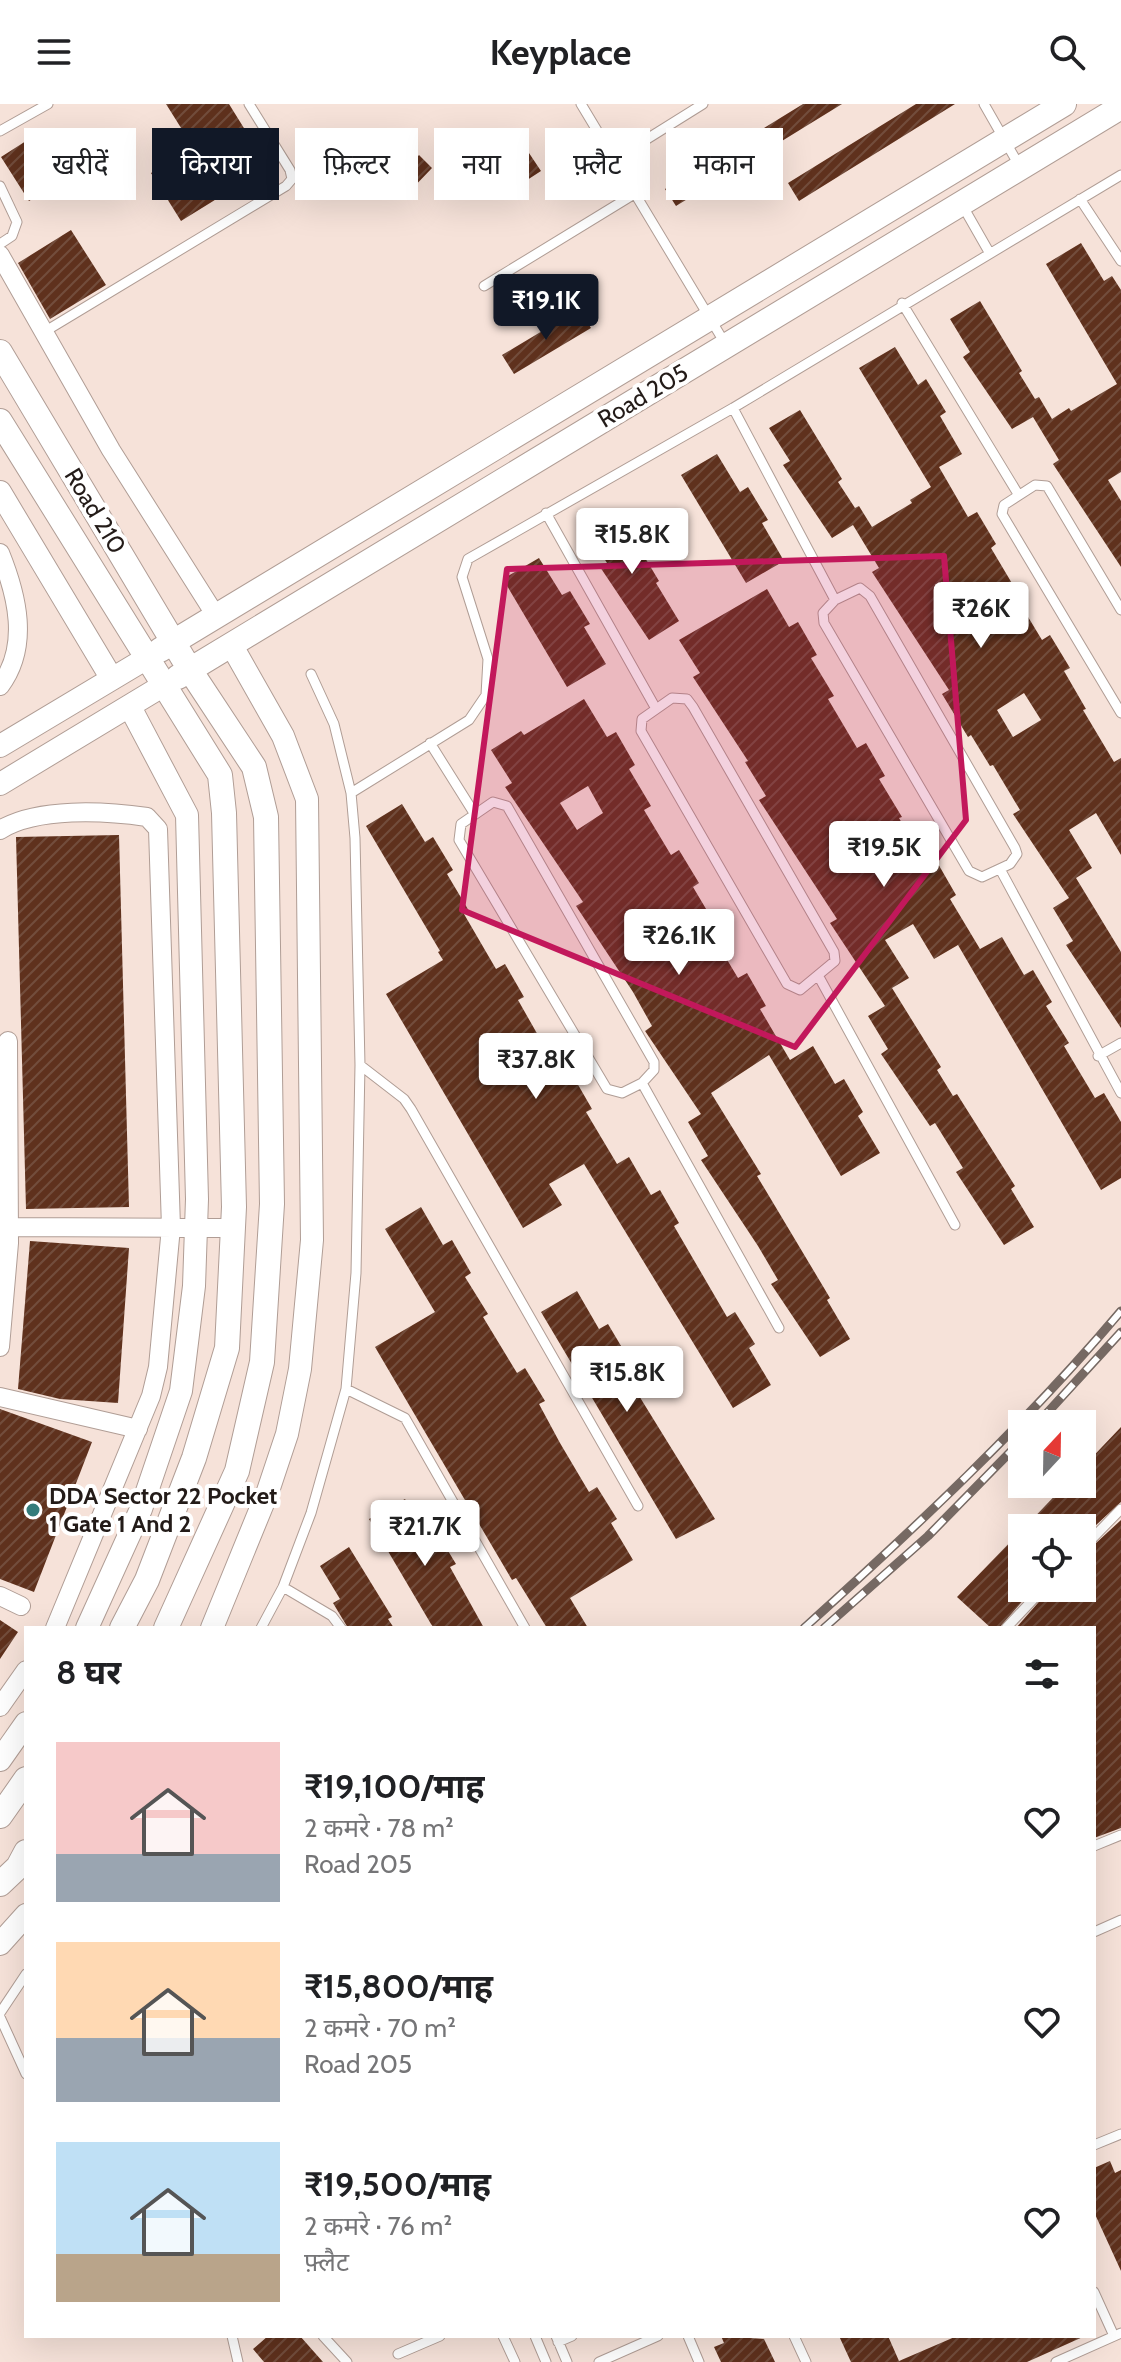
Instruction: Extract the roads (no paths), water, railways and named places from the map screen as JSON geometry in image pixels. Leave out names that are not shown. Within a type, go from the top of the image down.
[{"type":"main road","name":"Road 205","points":[[147,658],[1064,104]]},
{"type":"main road","name":"Road 205","points":[[164,685],[1121,107]]},
{"type":"main road","name":"Road 210","points":[[0,352],[190,670],[254,767],[266,817],[272,1204],[262,1362],[237,1471],[167,1626]]},
{"type":"main road","name":"Road 210","points":[[0,421],[220,775],[224,813],[233,1228],[227,1348],[194,1458],[147,1580],[123,1626]]},
{"type":"main road","points":[[0,1816],[24,1782]]},
{"type":"main road","points":[[11,1884],[24,1856]]},
{"type":"street","points":[[0,255],[111,450],[216,616]]},
{"type":"street","points":[[0,492],[112,679]]},
{"type":"street","points":[[0,553],[15,588],[20,616],[13,656],[0,686]]},
{"type":"street","points":[[213,1626],[268,1491],[287,1434],[300,1369],[312,1240],[307,799],[283,736],[232,646]]},
{"type":"street","points":[[0,746],[147,658]]},
{"type":"street","points":[[0,784],[164,685]]},
{"type":"street","points":[[88,1626],[141,1509],[181,1391],[194,1286],[196,1227],[187,815],[130,707]]},
{"type":"street","points":[[0,830],[20,821],[104,811],[147,817],[158,829],[171,1227],[156,1380],[56,1626]]},
{"type":"street","points":[[0,1347],[9,1227],[8,1041]]},
{"type":"street","points":[[9,1227],[233,1228]]},
{"type":"street","points":[[0,1397],[138,1429]]},
{"type":"street","points":[[0,1596],[21,1606]]},
{"type":"street","points":[[0,1707],[24,1673]]},
{"type":"street","points":[[0,1760],[24,1726]]},
{"type":"street","points":[[0,1944],[24,1917]]},
{"type":"lane","points":[[0,131],[48,104]]},
{"type":"lane","points":[[44,332],[286,186],[292,179],[290,170],[249,104]]},
{"type":"lane","points":[[581,104],[596,128]]},
{"type":"lane","points":[[650,137],[703,104]]},
{"type":"lane","points":[[984,104],[1021,167]]},
{"type":"lane","points":[[351,793],[469,720],[486,695],[488,659],[462,577],[462,567],[476,553],[733,408],[902,303],[1121,175]]},
{"type":"lane","points":[[0,186],[17,222],[12,236],[0,244]]},
{"type":"lane","points":[[1080,199],[1121,261]]},
{"type":"lane","points":[[484,286],[625,200]]},
{"type":"lane","points":[[640,200],[726,345]]},
{"type":"lane","points":[[961,203],[989,252]]},
{"type":"lane","points":[[902,303],[1018,494]]},
{"type":"lane","points":[[733,408],[835,600]]},
{"type":"lane","points":[[1121,610],[1052,490],[1042,484],[1018,494],[1004,505],[1002,514],[1121,713]]},
{"type":"lane","points":[[546,513],[655,707]]},
{"type":"lane","points":[[860,588],[870,596],[1015,848],[1014,859],[1000,869],[982,877],[969,871],[824,623],[823,613],[835,600],[860,588]]},
{"type":"lane","points":[[262,1626],[283,1587],[316,1498],[346,1389],[357,1256],[360,1065],[351,793],[334,724],[311,674]]},
{"type":"lane","points":[[680,697],[693,707],[834,952],[835,961],[819,977],[800,990],[787,984],[641,731],[642,719],[655,707],[680,697]]},
{"type":"lane","points":[[430,743],[474,813]]},
{"type":"lane","points":[[493,802],[507,806],[654,1062],[654,1070],[642,1083],[622,1093],[607,1089],[459,840],[461,824],[493,802]]},
{"type":"lane","points":[[1000,869],[1098,1056],[1121,1093]]},
{"type":"lane","points":[[819,977],[955,1225]]},
{"type":"lane","points":[[1098,1056],[1121,1043]]},
{"type":"lane","points":[[360,1065],[404,1099],[411,1109],[638,1506]]},
{"type":"lane","points":[[642,1083],[779,1328]]},
{"type":"lane","points":[[346,1389],[405,1418],[524,1626]]},
{"type":"lane","points":[[1096,1535],[1121,1509]]},
{"type":"lane","points":[[283,1587],[332,1616],[340,1626]]},
{"type":"lane","points":[[1008,1626],[1031,1602]]},
{"type":"lane","points":[[1096,1845],[1121,1835]]},
{"type":"lane","points":[[1096,1931],[1121,1920]]},
{"type":"lane","points":[[24,1977],[0,2015],[24,2069]]},
{"type":"lane","points":[[1096,2144],[1121,2134]]},
{"type":"lane","points":[[1056,2362],[1118,2335],[1096,2296]]},
{"type":"lane","points":[[232,2338],[238,2362]]},
{"type":"lane","points":[[325,2338],[347,2362]]},
{"type":"lane","points":[[398,2354],[435,2338]]},
{"type":"lane","points":[[504,2338],[515,2362]]},
{"type":"lane","points":[[536,2338],[546,2362]]},
{"type":"lane","points":[[689,2338],[699,2362]]},
{"type":"lane","points":[[795,2338],[806,2362]]},
{"type":"lane","points":[[557,2339],[567,2362]]},
{"type":"lane","points":[[604,2361],[638,2340]]},
{"type":"railway","points":[[806,1626],[968,1475],[1046,1395],[1121,1311]]},
{"type":"railway","points":[[1050,1410],[1121,1332]]},
{"type":"railway","points":[[826,1626],[928,1536],[1008,1454]]},
{"type":"place","name":"DDA Sector 22 Pocket 1 Gate 1 And 2","points":[[33,1510]]}]
